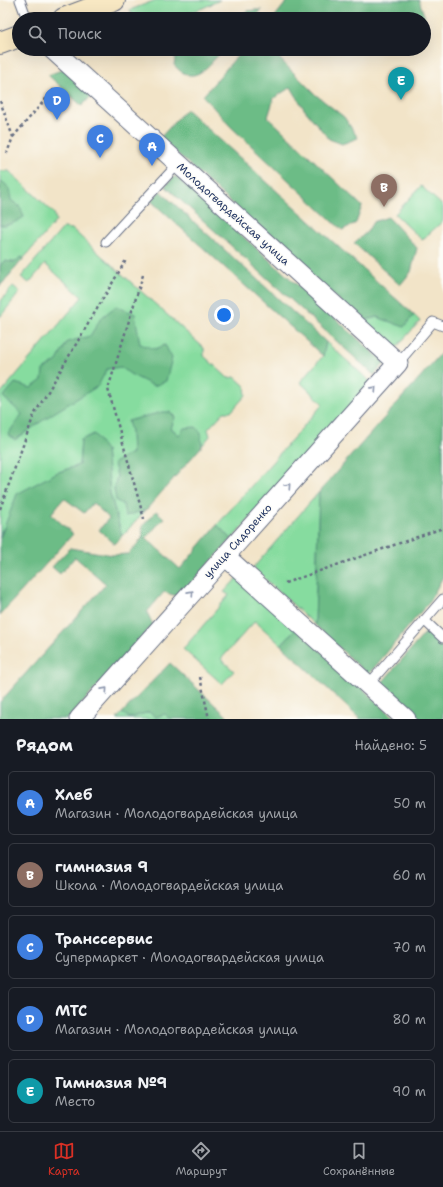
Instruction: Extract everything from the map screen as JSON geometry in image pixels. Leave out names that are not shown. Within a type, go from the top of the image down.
[{"type":"street","points":[[82,12],[114,0]]},
{"type":"street","points":[[0,43],[12,39]]},
{"type":"street","name":"Молодогвардейская улица","points":[[60,56],[398,363]]},
{"type":"street","name":"улица Сидоренко","points":[[79,719],[398,363]]},
{"type":"street","points":[[225,556],[406,719]]},
{"type":"lane","points":[[20,0],[24,12]]},
{"type":"lane","points":[[106,242],[178,164]]},
{"type":"lane","points":[[398,363],[433,322],[443,326]]},
{"type":"lane","points":[[368,685],[443,599]]},
{"type":"lane","points":[[424,620],[443,638]]},
{"type":"path","points":[[7,153],[13,137],[56,87]]},
{"type":"path","points":[[0,101],[13,137]]},
{"type":"path","points":[[0,510],[34,415],[126,260]]},
{"type":"path","points":[[143,275],[108,389],[144,519]]},
{"type":"path","points":[[264,591],[443,528]]},
{"type":"path","points":[[200,677],[209,719]]},
{"type":"green space","points":[[156,0],[220,0],[190,12],[131,12],[130,10]]},
{"type":"green space","points":[[288,0],[419,0],[423,12],[279,12]]},
{"type":"green space","points":[[262,10],[260,12],[246,12]]},
{"type":"green space","points":[[176,56],[217,56],[207,67],[195,75],[188,75],[174,65]]},
{"type":"green space","points":[[237,56],[277,56],[316,95],[344,117],[358,138],[342,144],[329,139],[304,109],[291,87],[274,98],[268,117],[362,206],[356,223],[342,230],[230,126],[203,96]]},
{"type":"green space","points":[[64,69],[92,95],[82,106],[48,75]]},
{"type":"green space","points":[[186,109],[414,315],[404,327],[377,317],[362,321],[160,138]]},
{"type":"green space","points":[[0,171],[9,171],[54,213],[56,221],[0,286]]},
{"type":"green space","points":[[175,176],[385,363],[374,375],[165,186]]},
{"type":"green space","points":[[0,181],[7,186],[11,200],[20,207],[24,217],[6,225],[0,225]]},
{"type":"green space","points":[[421,186],[443,206],[443,221],[422,240],[395,214]]},
{"type":"green space","points":[[160,191],[326,342],[323,356],[151,201]]},
{"type":"green space","points":[[388,217],[417,248],[411,272],[400,285],[354,243],[367,232],[373,222]]},
{"type":"green space","points":[[63,228],[72,229],[204,348],[204,356],[228,378],[235,377],[245,386],[246,395],[231,412],[224,412],[208,429],[210,436],[202,446],[201,433],[179,435],[171,428],[175,417],[131,432],[132,453],[114,463],[117,476],[114,489],[123,504],[125,516],[146,510],[122,536],[110,493],[106,450],[81,440],[79,465],[56,473],[2,530],[0,538],[0,394],[82,297],[45,264],[29,283],[21,277]]},
{"type":"green space","points":[[21,257],[24,258],[0,286],[0,266],[4,261],[15,262]]},
{"type":"green space","points":[[13,286],[20,292],[0,317],[0,302]]},
{"type":"green space","points":[[116,306],[135,314],[140,344],[155,349],[165,345],[172,358],[166,381],[154,386],[130,374],[121,367],[107,369],[98,386],[52,414],[15,440],[8,434],[22,414],[3,397],[15,383],[31,388],[42,380],[43,370],[57,361],[67,342],[90,336],[101,318]]},
{"type":"green space","points":[[414,315],[420,321],[394,350],[362,321],[377,317],[404,326]]},
{"type":"green space","points":[[326,342],[371,382],[232,539],[217,525],[323,404],[300,382],[323,356]]},
{"type":"green space","points":[[443,351],[443,577],[429,602],[368,675],[315,625],[319,492]]},
{"type":"green space","points":[[162,412],[170,412],[175,417],[171,428],[179,435],[184,428],[196,427],[201,433],[202,446],[146,510],[125,516],[123,504],[116,501],[114,489],[117,476],[114,463],[132,453],[131,432],[128,421]]},
{"type":"green space","points":[[94,434],[106,450],[110,493],[122,536],[115,544],[99,530],[109,518],[93,503],[84,513],[64,498],[51,514],[73,534],[0,615],[0,538],[17,494],[56,473],[79,465],[81,440]]},
{"type":"green space","points":[[319,492],[315,625],[253,568]]},
{"type":"green space","points":[[156,511],[164,518],[146,538],[180,569],[217,525],[232,539],[179,597],[164,592],[147,612],[153,625],[68,719],[0,719],[0,702],[106,584],[75,557],[60,574],[52,567],[70,548],[113,555],[128,554],[143,538],[142,527]]},
{"type":"green space","points":[[240,575],[296,628],[281,645],[255,621],[221,659],[234,671],[222,684],[183,649],[229,595],[224,592]]},
{"type":"green space","points":[[296,628],[396,719],[360,719],[281,645]]},
{"type":"green space","points":[[426,632],[443,648],[443,719],[415,719],[379,686]]},
{"type":"green space","points":[[170,663],[230,719],[170,719],[165,714],[156,717],[149,712],[130,718],[122,713]]},
{"type":"green space","points":[[149,712],[165,713],[170,719],[117,719],[122,713],[130,718]]},
{"type":"place","name":"Гимназия №9","points":[[401,100]]},
{"type":"place","name":"МТС","points":[[57,120]]},
{"type":"place","name":"Транссервис","points":[[100,158]]},
{"type":"place","name":"Хлеб","points":[[152,166]]},
{"type":"place","name":"гимназия 9","points":[[384,207]]}]
